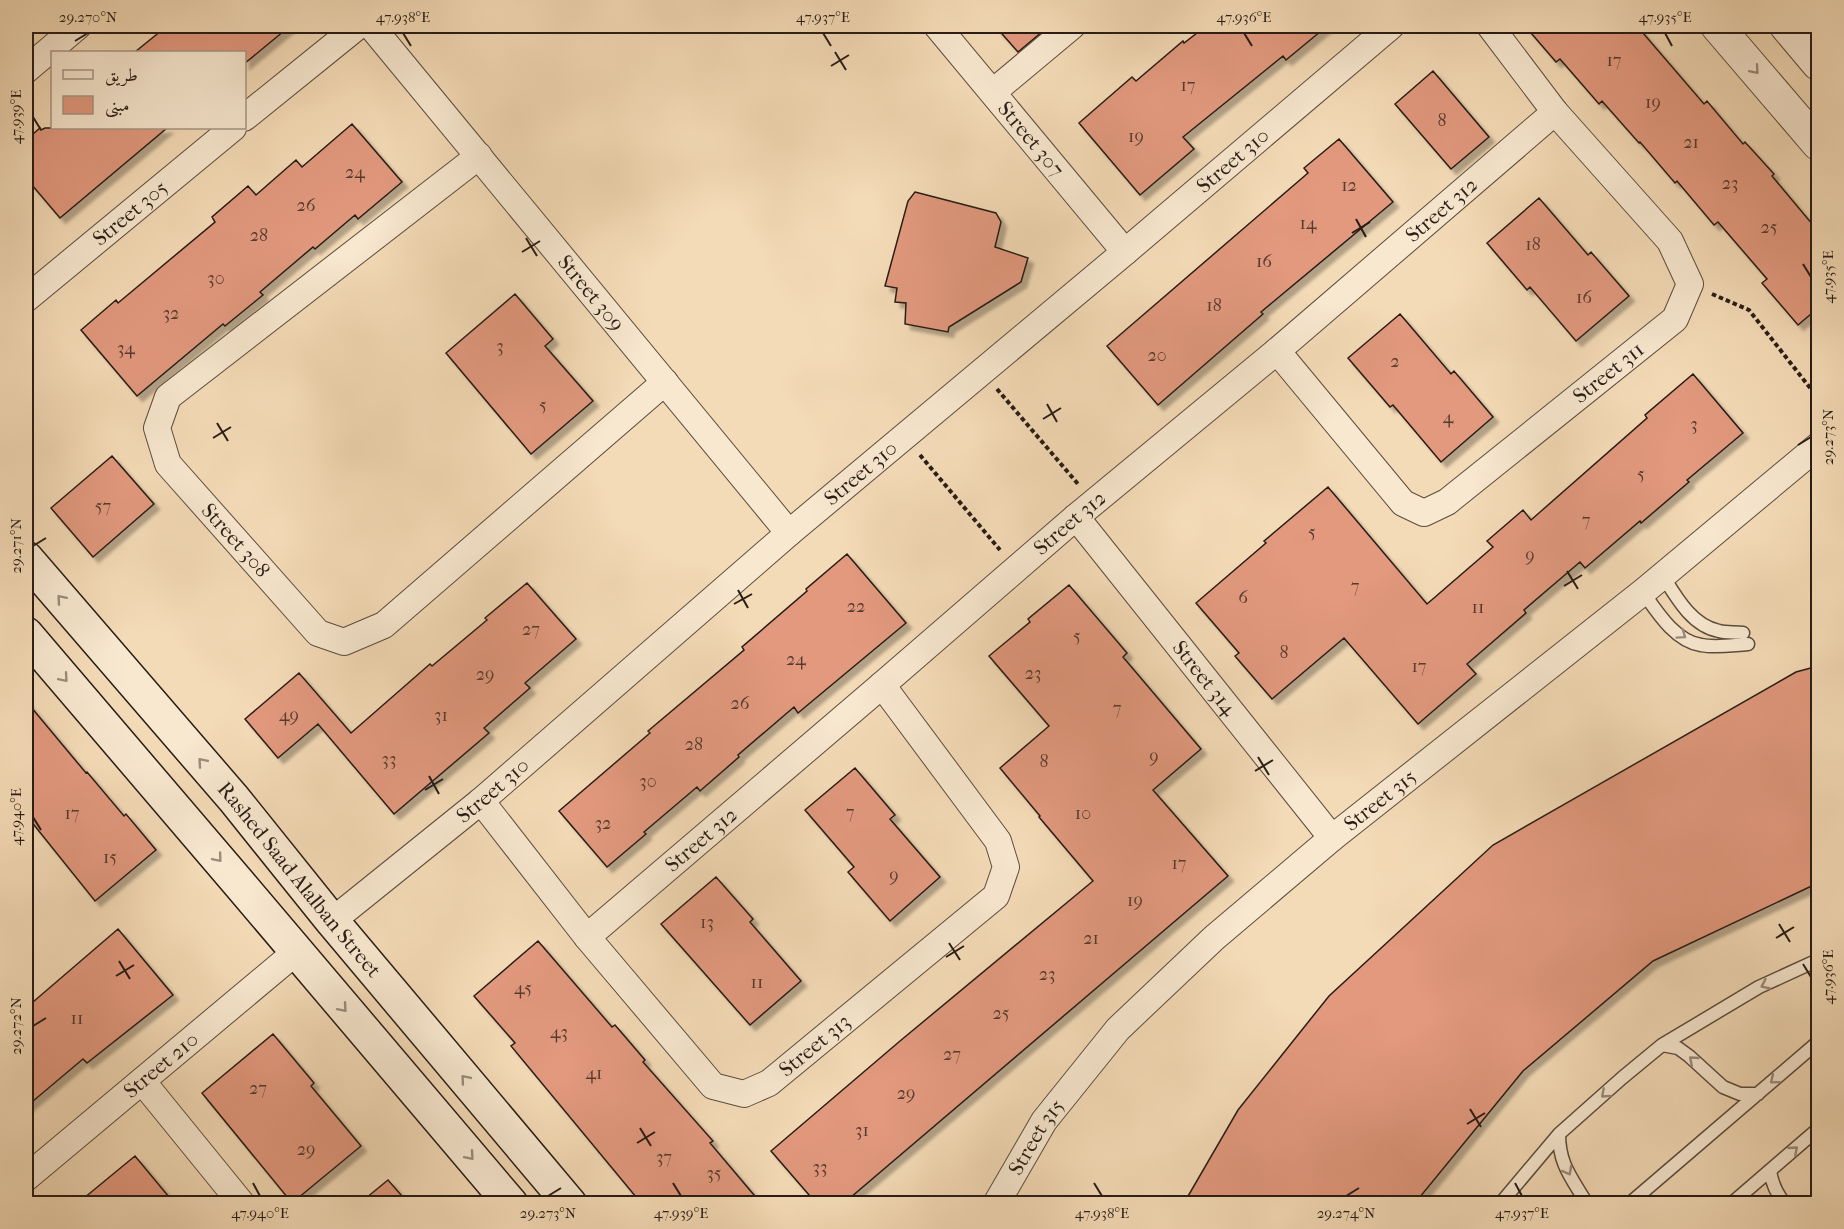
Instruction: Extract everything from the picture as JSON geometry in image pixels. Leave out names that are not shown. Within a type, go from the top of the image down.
[{"type":"main road","name":"Rashed Saad Alalban Street","points":[[26,558],[234,799],[332,921],[570,1203]]},
{"type":"main road","points":[[26,634],[511,1203]]},
{"type":"main road","points":[[196,832],[223,816],[234,799]]},
{"type":"street","points":[[26,70],[78,26]]},
{"type":"street","points":[[246,116],[358,26]]},
{"type":"street","name":"Street 309","points":[[371,26],[789,533]]},
{"type":"street","name":"Street 307","points":[[937,26],[1125,252]]},
{"type":"street","points":[[993,92],[1072,26]]},
{"type":"street","name":"Street 310","points":[[332,921],[481,801],[789,533],[982,373],[1391,26]]},
{"type":"street","points":[[1490,26],[1555,112],[1670,241],[1690,285]]},
{"type":"street","points":[[1717,26],[1818,144]]},
{"type":"street","points":[[1786,26],[1818,64]]},
{"type":"street","name":"Street 312","points":[[587,937],[1085,510],[1276,351],[1555,112]]},
{"type":"street","name":"Street 305","points":[[29,287],[232,129]]},
{"type":"street","name":"Street 308","points":[[479,156],[168,397],[156,428],[168,464],[318,633],[344,642],[384,625],[665,382]]},
{"type":"street","name":"Street 311","points":[[1276,351],[1403,503],[1424,513],[1447,502],[1675,319],[1690,285]]},
{"type":"street","name":"Street 315","points":[[1000,1202],[1044,1121],[1118,1029],[1214,938],[1332,838],[1643,592],[1818,446]]},
{"type":"street","name":"Street 314","points":[[1085,510],[1332,838]]},
{"type":"street","name":"Street 313","points":[[481,801],[587,937],[713,1086],[744,1094],[769,1083],[996,896],[1006,867],[998,841],[882,685]]},
{"type":"street","name":"Street 210","points":[[26,1178],[296,952]]},
{"type":"street","points":[[142,1081],[242,1203]]},
{"type":"lane","points":[[1643,592],[1661,617],[1680,636],[1699,645],[1724,646],[1745,638],[1718,631],[1700,623],[1682,606],[1662,576]]},
{"type":"lane","points":[[1500,1203],[1559,1134],[1662,1045],[1759,987],[1818,960]]},
{"type":"lane","points":[[1629,1203],[1818,1042]]},
{"type":"lane","points":[[1662,1045],[1678,1048],[1723,1087],[1740,1094],[1758,1094]]},
{"type":"lane","points":[[1731,1203],[1818,1129]]},
{"type":"lane","points":[[1559,1134],[1559,1151],[1563,1164],[1587,1203]]},
{"type":"lane","points":[[1770,1171],[1772,1184],[1778,1196],[1785,1203]]},
{"type":"path","points":[[1690,285],[1749,310],[1818,398]]},
{"type":"path","points":[[982,373],[1085,510]]},
{"type":"path","points":[[905,437],[1017,568]]},
{"type":"building","points":[[167,26],[290,26],[246,62],[246,51],[136,51]]},
{"type":"building","points":[[995,26],[1049,26],[1018,52]]},
{"type":"building","points":[[1206,26],[1327,26],[1286,60],[1283,56],[1183,137],[1194,149],[1140,195],[1079,123],[1132,77],[1136,81],[1183,41],[1184,43]]},
{"type":"building","points":[[1525,26],[1637,26],[1704,104],[1707,101],[1743,144],[1745,142],[1774,174],[1772,176],[1818,231],[1818,308],[1798,325],[1762,283],[1767,279],[1718,222],[1714,225],[1677,181],[1675,183],[1602,101],[1599,104],[1560,59],[1556,62]]},
{"type":"building","points":[[1433,71],[1489,137],[1451,169],[1395,104]]},
{"type":"building","points":[[352,124],[402,182],[358,219],[355,215],[315,249],[313,247],[260,292],[263,295],[225,326],[223,324],[137,396],[81,330],[116,300],[118,303],[215,222],[212,217],[248,186],[256,195],[296,160],[302,167]]},
{"type":"building","points":[[40,128],[41,130],[45,128],[166,129],[60,218],[26,178],[26,140]]},
{"type":"building","points":[[1339,139],[1393,202],[1261,312],[1263,314],[1158,405],[1107,346],[1308,173],[1304,168]]},
{"type":"building","points":[[915,192],[996,213],[1001,222],[995,247],[1028,258],[1021,282],[949,327],[948,332],[905,324],[906,303],[895,302],[897,288],[885,286],[908,201]]},
{"type":"building","points":[[1539,198],[1588,255],[1591,252],[1629,296],[1576,341],[1530,287],[1527,290],[1487,243]]},
{"type":"building","points":[[515,294],[553,339],[545,346],[593,401],[531,454],[446,353]]},
{"type":"building","points":[[1400,314],[1451,374],[1454,371],[1493,417],[1441,462],[1393,405],[1390,407],[1348,358]]},
{"type":"building","points":[[1693,374],[1743,433],[1687,480],[1689,482],[1641,523],[1640,521],[1585,568],[1580,562],[1524,610],[1526,613],[1467,664],[1476,674],[1418,724],[1344,638],[1272,699],[1235,656],[1239,653],[1196,603],[1328,487],[1427,604],[1493,547],[1487,541],[1523,510],[1531,520],[1647,418],[1645,415]]},
{"type":"building","points":[[112,456],[154,504],[93,557],[51,508]]},
{"type":"building","points":[[847,554],[906,623],[798,713],[794,707],[700,791],[697,787],[607,867],[559,811],[650,733],[648,731],[744,650],[742,647]]},
{"type":"building","points":[[527,583],[576,639],[525,683],[530,688],[484,728],[489,733],[394,814],[318,724],[278,758],[245,719],[299,673],[351,733],[430,664],[432,666],[487,620],[485,618]]},
{"type":"building","points":[[1069,585],[1127,653],[1123,657],[1201,749],[1153,790],[1228,876],[844,1203],[816,1203],[771,1151],[1093,881],[1000,768],[1049,726],[989,656]]},
{"type":"building","points":[[1818,666],[1818,883],[1653,961],[1523,1071],[1415,1203],[1184,1203],[1238,1110],[1329,996],[1493,845],[1796,672]]},
{"type":"building","points":[[26,701],[86,773],[124,816],[126,814],[156,850],[95,901],[26,815]]},
{"type":"building","points":[[855,768],[895,815],[890,819],[940,877],[890,921],[848,872],[854,867],[805,810]]},
{"type":"building","points":[[716,877],[753,919],[750,922],[801,981],[750,1025],[661,924]]},
{"type":"building","points":[[118,929],[173,995],[87,1063],[83,1059],[26,1107],[26,1008]]},
{"type":"building","points":[[538,941],[612,1027],[615,1025],[645,1060],[643,1062],[713,1141],[710,1143],[754,1195],[744,1203],[641,1203],[511,1046],[515,1043],[474,996]]},
{"type":"building","points":[[273,1034],[314,1083],[311,1086],[361,1146],[292,1203],[202,1093]]},
{"type":"building","points":[[135,1156],[174,1203],[78,1203]]},
{"type":"building","points":[[388,1180],[408,1203],[360,1203]]}]
